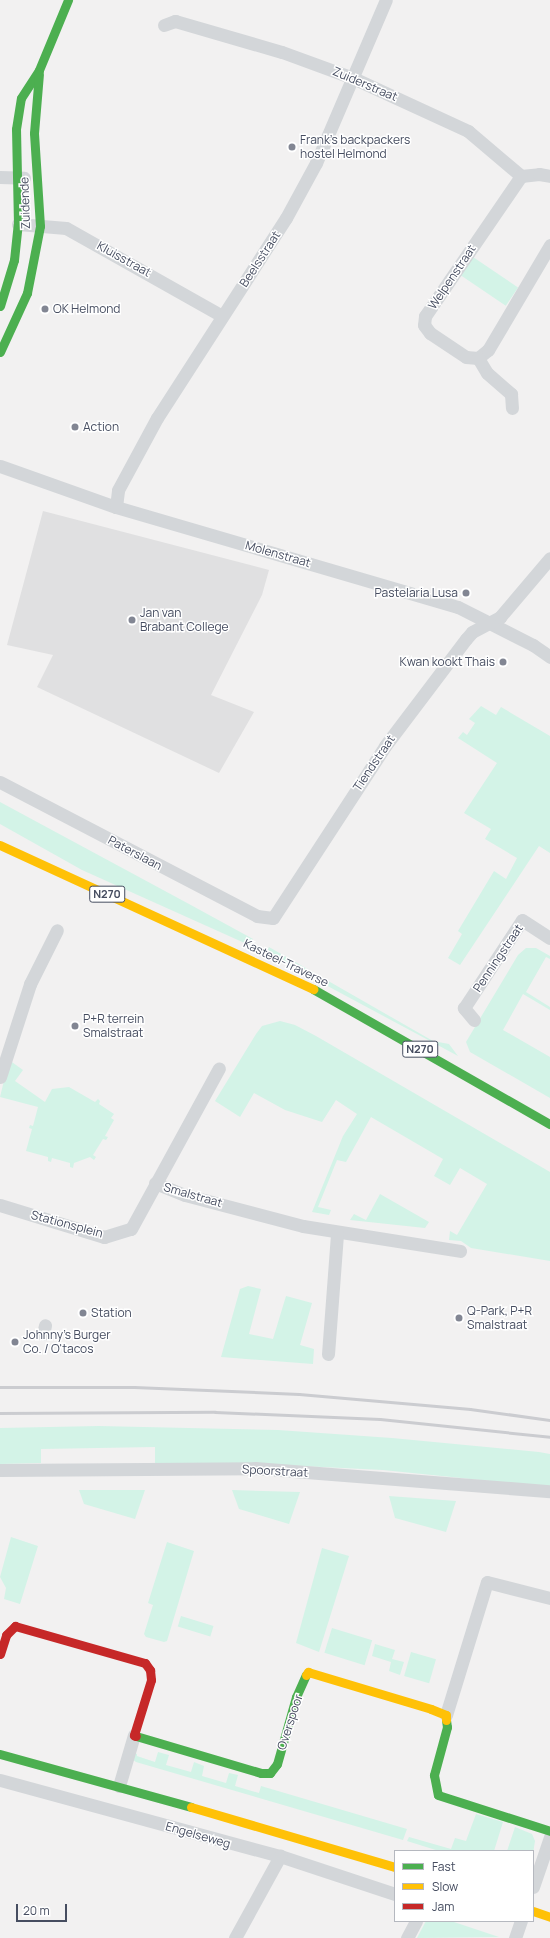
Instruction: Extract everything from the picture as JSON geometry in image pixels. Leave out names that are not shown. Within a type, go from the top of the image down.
[{"type":"street","name":"Zuidende","points":[[0,306],[14,260],[18,224],[16,129],[21,98],[39,70],[68,0]]},
{"type":"street","name":"Beelsstraat","points":[[116,507],[118,490],[157,418],[286,218],[316,164],[386,0]]},
{"type":"street","name":"Zuiderstraat","points":[[164,25],[175,21],[282,52],[353,78],[468,131],[521,176]]},
{"type":"street","name":"Zuidende","points":[[0,352],[27,293],[40,226],[34,133],[39,70]]},
{"type":"street","points":[[521,176],[539,174],[550,176]]},
{"type":"street","name":"Welpenstraat","points":[[478,358],[466,357],[430,333],[424,325],[425,316],[521,176]]},
{"type":"street","points":[[0,177],[36,179]]},
{"type":"street","name":"Kluisstraat","points":[[18,224],[66,228],[222,316]]},
{"type":"street","points":[[512,408],[511,394],[487,373],[478,358],[488,350],[550,245]]},
{"type":"street","name":"Molenstraat","points":[[0,466],[116,507],[458,606],[550,656]]},
{"type":"street","name":"Tiendstraat","points":[[273,918],[384,746],[466,638],[472,632],[500,617],[550,558]]},
{"type":"street","name":"Paterslaan","points":[[0,782],[257,916],[273,918]]},
{"type":"street","name":"Kasteel-Traverse","points":[[0,845],[288,976],[357,1012],[550,1124]]},
{"type":"street","name":"Penningstraat","points":[[474,1020],[464,1008],[522,920],[550,938]]},
{"type":"street","points":[[0,1077],[30,984],[56,930]]},
{"type":"street","name":"Smalstraat","points":[[220,1068],[155,1183],[186,1195],[337,1233],[460,1251]]},
{"type":"street","name":"Stationsplein","points":[[0,1205],[104,1237],[131,1229],[155,1183]]},
{"type":"street","points":[[328,1354],[337,1233]]},
{"type":"street","name":"Spoorstraat","points":[[0,1470],[255,1468],[550,1491]]},
{"type":"street","points":[[550,1598],[487,1582],[446,1715],[447,1727],[434,1775],[434,1785],[438,1795],[550,1831]]},
{"type":"street","points":[[0,1654],[6,1635],[15,1626],[145,1663],[150,1670],[151,1680],[119,1786]]},
{"type":"street","name":"Overspoor","points":[[134,1735],[261,1773],[270,1773],[277,1764],[296,1697],[308,1672],[446,1715]]},
{"type":"street","name":"Engelseweg","points":[[0,1754],[119,1786],[394,1867]]},
{"type":"street","name":"Engelseweg","points":[[0,1780],[280,1856],[394,1894]]},
{"type":"street","points":[[534,1884],[550,1837]]},
{"type":"street","points":[[235,1938],[280,1856]]},
{"type":"street","points":[[534,1911],[550,1917]]},
{"type":"street","points":[[406,1938],[415,1922]]},
{"type":"street","points":[[515,1938],[521,1922]]},
{"type":"shaded area","name":"Jan van Brabant College","points":[[43,511],[269,570],[262,595],[211,695],[254,712],[219,773],[37,687],[53,655],[7,645]]},
{"type":"green space","points":[[470,255],[518,287],[506,306],[458,273]]},
{"type":"green space","points":[[481,706],[496,715],[501,707],[550,736],[550,853],[539,846],[460,965],[448,958],[462,934],[458,931],[494,871],[506,879],[517,858],[485,839],[491,829],[464,813],[497,763],[458,738],[463,732],[467,735],[475,723],[469,719]]},
{"type":"green space","points":[[0,802],[253,939],[249,945],[82,870],[0,824]]},
{"type":"green space","points":[[269,947],[433,1041],[449,1044],[458,1056],[266,953]]},
{"type":"green space","points":[[526,948],[536,948],[550,956],[550,959],[546,957],[526,992],[550,1007],[550,1010],[523,994],[503,1030],[550,1057],[550,1098],[470,1052],[466,1042],[518,955]]},
{"type":"green space","points":[[280,1021],[295,1025],[316,1036],[550,1172],[550,1261],[471,1248],[461,1241],[449,1240],[450,1231],[457,1235],[487,1184],[460,1168],[450,1185],[434,1176],[443,1159],[371,1117],[346,1162],[337,1160],[318,1207],[331,1210],[329,1215],[312,1212],[343,1136],[357,1114],[336,1100],[322,1122],[285,1110],[254,1093],[240,1117],[215,1101],[262,1026]]},
{"type":"green space","points":[[9,1060],[23,1070],[15,1081],[45,1102],[52,1089],[69,1087],[95,1102],[98,1099],[100,1101],[99,1104],[114,1114],[111,1118],[114,1120],[105,1136],[108,1137],[106,1140],[103,1139],[93,1155],[96,1157],[94,1160],[90,1157],[74,1163],[73,1168],[70,1167],[70,1163],[52,1158],[51,1162],[48,1161],[48,1157],[26,1151],[32,1129],[29,1128],[30,1125],[33,1126],[38,1107],[0,1097]]},
{"type":"green space","points":[[380,1194],[429,1222],[425,1228],[350,1220],[354,1214],[366,1220]]},
{"type":"green space","points":[[248,1286],[261,1289],[249,1334],[273,1339],[286,1296],[312,1303],[300,1345],[314,1349],[313,1364],[221,1357],[240,1289]]},
{"type":"green space","points":[[99,1426],[278,1430],[392,1438],[539,1452],[550,1454],[550,1487],[383,1470],[261,1464],[155,1464],[155,1447],[41,1449],[41,1463],[0,1464],[0,1428]]},
{"type":"green space","points":[[79,1490],[145,1490],[135,1519],[84,1504]]},
{"type":"green space","points":[[232,1490],[300,1492],[289,1524],[239,1509]]},
{"type":"green space","points":[[389,1496],[456,1501],[446,1532],[395,1518]]},
{"type":"green space","points":[[11,1537],[38,1546],[20,1604],[4,1599],[6,1588],[0,1577]]},
{"type":"green space","points":[[167,1542],[194,1551],[167,1641],[164,1642],[146,1637],[144,1634],[153,1605],[148,1603]]},
{"type":"green space","points":[[322,1548],[349,1556],[319,1652],[296,1643]]},
{"type":"green space","points":[[181,1616],[214,1626],[210,1636],[178,1627]]},
{"type":"green space","points":[[332,1628],[372,1640],[365,1665],[324,1653]]},
{"type":"green space","points":[[375,1644],[395,1650],[392,1659],[404,1662],[400,1675],[389,1671],[391,1662],[372,1656]]},
{"type":"green space","points":[[411,1652],[436,1659],[429,1683],[404,1676]]},
{"type":"green space","points":[[132,1752],[137,1754],[137,1756],[155,1762],[158,1752],[169,1755],[166,1765],[191,1772],[194,1762],[204,1766],[202,1776],[226,1783],[229,1773],[238,1775],[235,1786],[259,1793],[261,1786],[407,1829],[403,1840],[136,1762],[132,1759]]},
{"type":"green space","points":[[476,1814],[503,1822],[494,1850],[436,1850],[407,1841],[409,1837],[451,1849],[455,1838],[466,1841]]},
{"type":"green space","points":[[515,1827],[532,1834],[535,1841],[534,1850],[507,1850]]},
{"type":"green space","points":[[425,1922],[454,1922],[499,1937],[417,1938]]},
{"type":"railway","points":[[0,1387],[134,1387],[299,1394],[470,1409],[550,1420]]},
{"type":"railway","points":[[0,1413],[215,1412],[380,1419],[550,1437]]},
{"type":"traffic: fast","points":[[0,306],[14,260],[18,224],[16,129],[21,98],[39,70],[68,0]]},
{"type":"traffic: fast","points":[[0,352],[27,293],[40,226],[34,133],[39,74]]},
{"type":"traffic: fast","points":[[313,989],[550,1124]]},
{"type":"traffic: fast","points":[[136,1736],[261,1773],[270,1773],[277,1764],[296,1697],[306,1675]]},
{"type":"traffic: fast","points":[[446,1720],[447,1727],[434,1775],[438,1795],[550,1831]]},
{"type":"traffic: fast","points":[[0,1754],[191,1807]]},
{"type":"traffic: slow","points":[[0,845],[313,989]]},
{"type":"traffic: slow","points":[[306,1675],[308,1672],[431,1709],[446,1715],[446,1720]]},
{"type":"traffic: slow","points":[[191,1807],[394,1867]]},
{"type":"traffic: slow","points":[[534,1911],[550,1917]]},
{"type":"traffic: jam","points":[[0,1654],[6,1635],[15,1626],[145,1663],[150,1670],[151,1680],[134,1735],[136,1736]]},
{"type":"place","name":"Frank's backpackers hostel Helmond","points":[[292,147]]},
{"type":"place","name":"OK Helmond","points":[[45,309]]},
{"type":"place","name":"Action","points":[[75,427]]},
{"type":"place","name":"Pastelaria Lusa","points":[[466,593]]},
{"type":"place","name":"Jan van Brabant College","points":[[132,620]]},
{"type":"place","name":"Kwan kookt Thais","points":[[503,662]]},
{"type":"place","name":"P+R terrein Smalstraat","points":[[75,1026]]},
{"type":"place","name":"Station","points":[[83,1313]]},
{"type":"place","name":"Q-Park, P+R Smalstraat","points":[[459,1318]]},
{"type":"place","name":"Johnny's Burger Co. / O'tacos","points":[[15,1342]]}]
